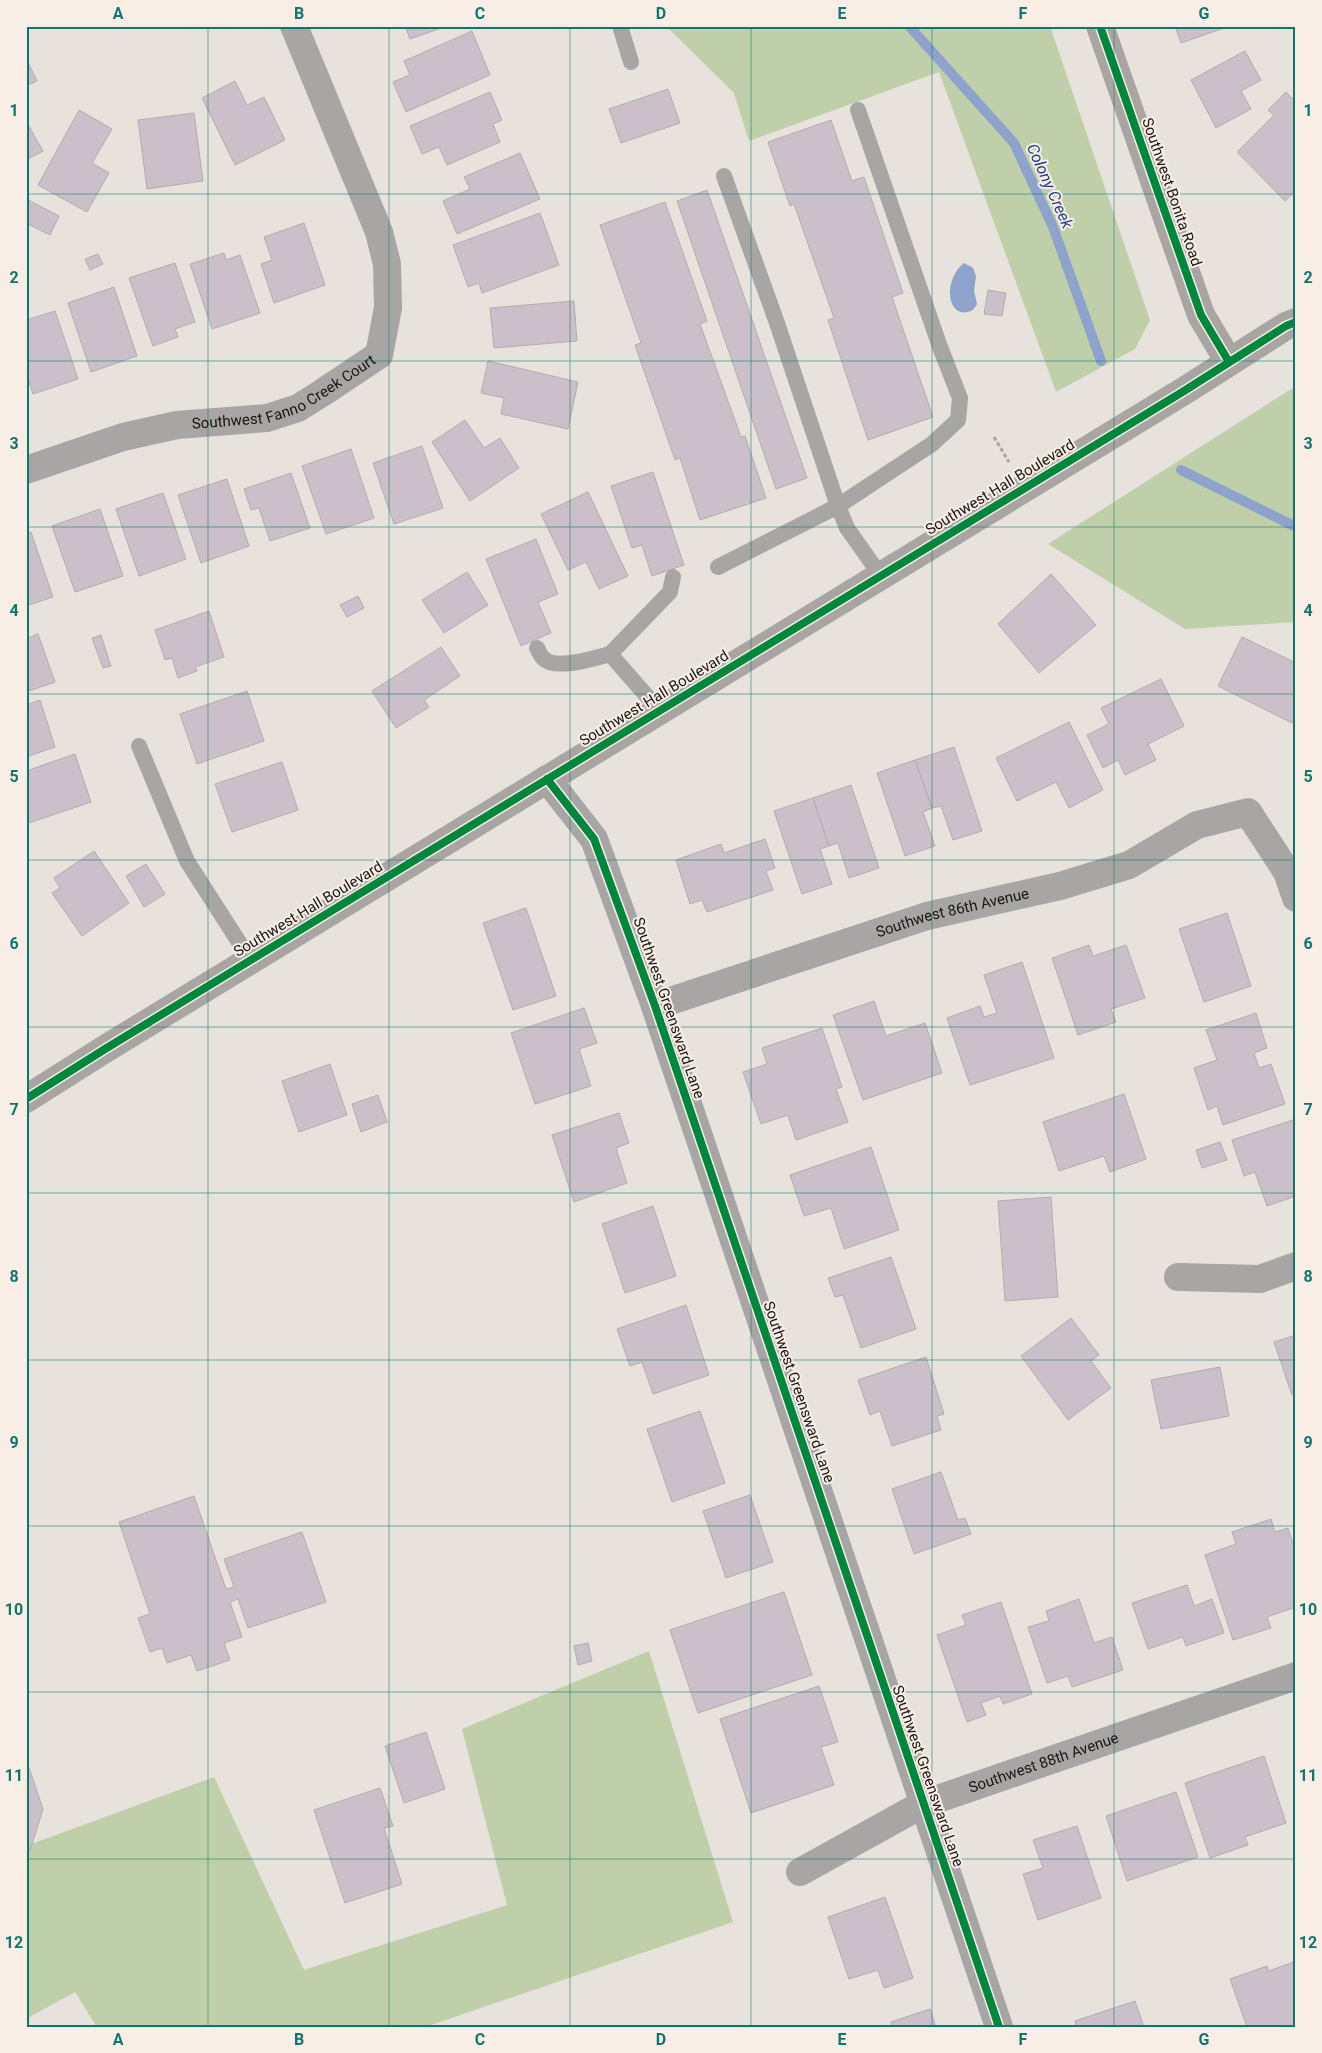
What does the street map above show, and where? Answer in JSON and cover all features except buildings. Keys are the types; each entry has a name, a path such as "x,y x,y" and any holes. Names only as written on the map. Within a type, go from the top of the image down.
{"main road":[{"name":"Southwest Bonita Road","path":"1100,26 1201,316 1229,362"},
{"name":"Southwest Hall Boulevard","path":"26,1099 1286,326 1296,322"}],"street":[{"name":"Southwest Fanno Creek Court","path":"26,470 123,438 178,425 266,418 298,408 379,355 388,308 387,264 379,232 294,26"},
{"name":"Southwest Greensward Lane","path":"547,779 594,839 654,1006 999,2027"},
{"name":"Southwest 86th Avenue","path":"654,1006 927,916 1060,886 1129,865 1197,825 1248,812 1287,872 1296,898"},
{"path":"1178,1277 1260,1279 1296,1266"},
{"name":"Southwest 88th Avenue","path":"800,1872 923,1804 1296,1676"}],"lane":[{"path":"620,26 631,62"},
{"path":"718,567 838,506 932,444 958,420 960,398 940,347 858,110"},
{"path":"724,176 777,323 838,506 847,528 881,576"},
{"path":"537,648 542,658 549,662 561,664 574,663 610,654 670,592 673,577"},
{"path":"610,654 660,710"},
{"path":"138,746 187,861 251,961"}],"green space":[{"path":"666,26 1050,26 1150,320 1135,349 1056,392 939,72 749,141 734,93"},
{"path":"1296,386 1296,622 1185,629 1048,544"},
{"path":"649,1651 733,1922 425,2027 97,2027 75,1992 26,2019 26,1846 214,1777 304,1970 507,1905 462,1729"}],"water":[{"path":"964,263 973,268 976,276 974,291 977,304 973,310 964,312 958,311 953,306 950,298 950,289 952,280"}],"waterway":[{"name":"Colony Creek","path":"909,26 1014,143 1053,227 1101,361"},
{"name":"Colony Creek","path":"1181,470 1296,527"}],"cycle path":[{"path":"1100,26 1201,315 1229,362"},
{"path":"26,1099 1184,391 1286,326 1296,322"},
{"path":"547,779 594,839 655,1006 999,2027"}]}
